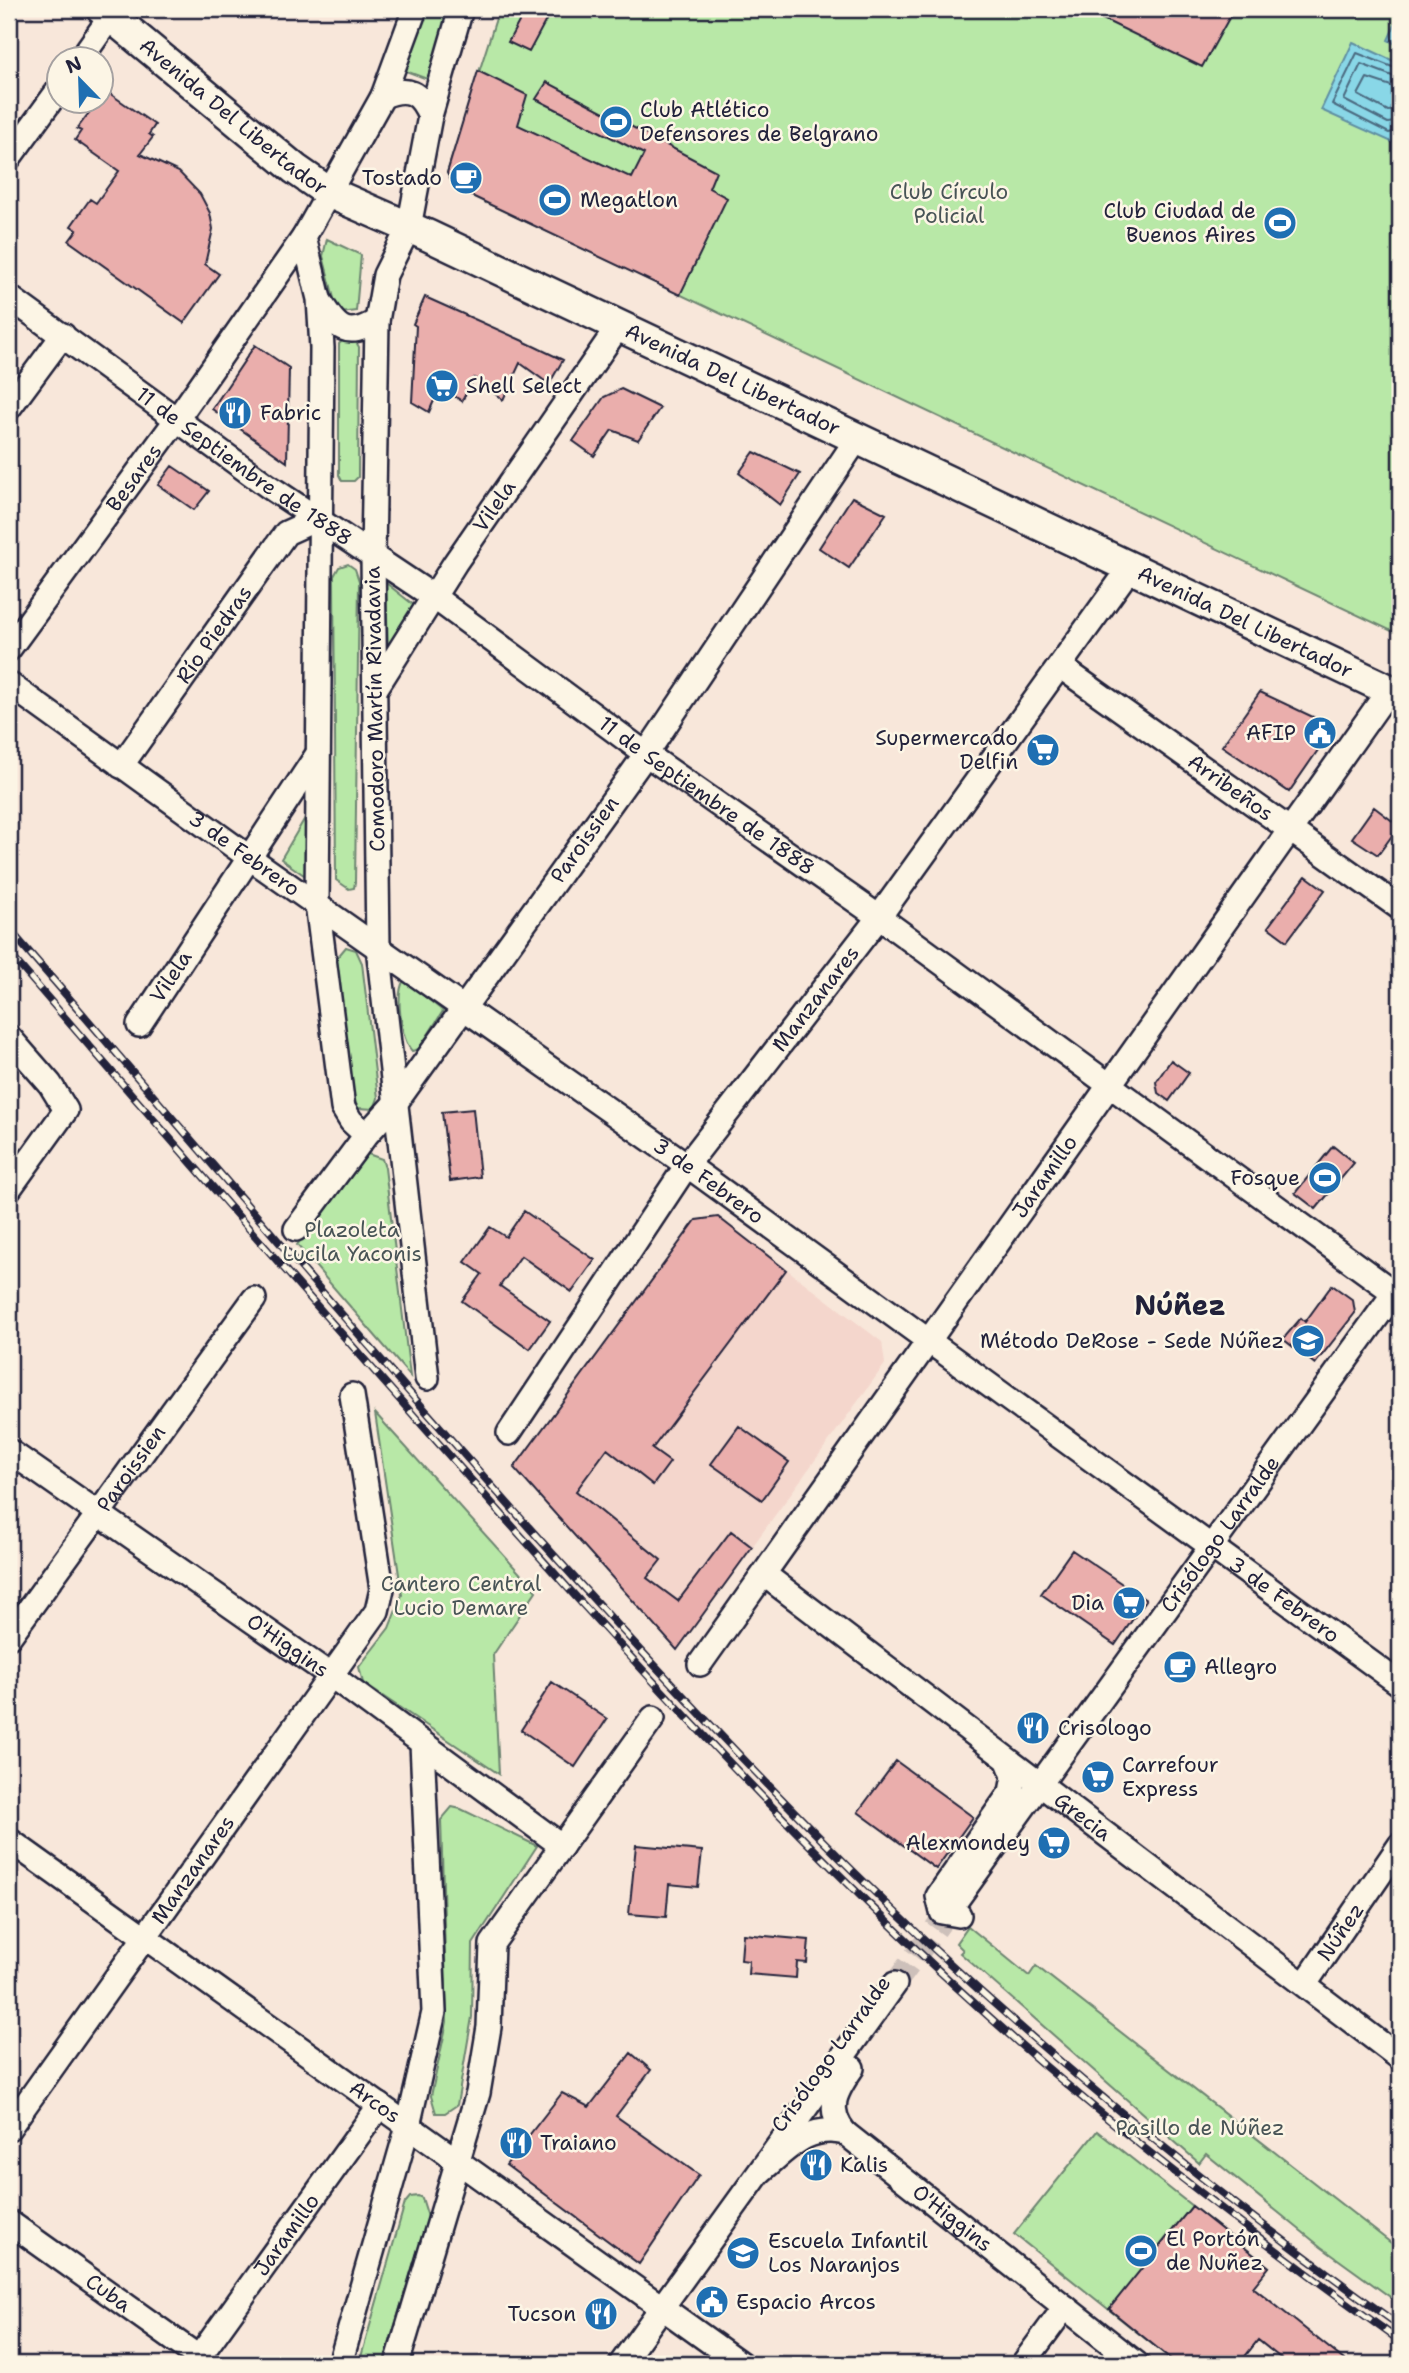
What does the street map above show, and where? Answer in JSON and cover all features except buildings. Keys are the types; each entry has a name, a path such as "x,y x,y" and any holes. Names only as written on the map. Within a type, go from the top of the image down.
{"main road":[{"name":"Avenida Del Libertador","path":"106,13 295,169 328,192 409,227 1394,692"}],"street":[{"path":"366,1135 351,1121 343,1108 317,903 319,518 323,348 319,299 304,237 383,96 415,9"},
{"name":"Comodoro Martín Rivadavia","path":"427,1378 378,947 373,556 377,321 385,275 409,227 430,116 461,9"},
{"path":"88,46 106,13"},
{"path":"383,96 398,89 414,92 424,100 430,116"},
{"path":"9,158 46,107"},
{"name":"Besares","path":"9,649 177,419 304,237"},
{"name":"11 de Septiembre de 1888","path":"9,297 268,486 434,597 646,754 879,917 1110,1087 1398,1292"},
{"path":"319,299 332,320 343,330 360,331 377,321"},
{"name":"Vilela","path":"376,688 434,597 618,327"},
{"path":"9,408 63,335"},
{"name":"Paroissien","path":"296,1229 366,1135 397,1101 646,754 857,439"},
{"name":"Río Piedras","path":"121,766 286,533 319,518"},
{"name":"Manzanares","path":"509,1433 688,1165 879,917 1130,568"},
{"name":"Arribeños","path":"1060,667 1400,908"},
{"name":"3 de Febrero","path":"9,684 250,858 688,1165 928,1343 1400,1685"},
{"name":"Jaramillo","path":"700,1664 1291,830 1394,692"},
{"name":"Vilela","path":"139,1025 317,755"},
{"path":"9,1037 50,1084 66,1110 9,1189"},
{"name":"Crisólogo Larralde","path":"950,1909 1398,1292"},
{"name":"Paroissien","path":"9,1637 254,1299"},
{"name":"Manzanares","path":"9,2128 333,1677 377,1611 382,1589 352,1395"},
{"name":"O'Higgins","path":"9,1451 333,1677 562,1846"},
{"name":"Grecia","path":"765,1575 1400,2058"},
{"path":"397,2364 459,2164 478,2092 489,2027 492,1944 653,1718"},
{"path":"340,2364 408,2126 433,2012 422,1743"},
{"name":"Crisólogo Larralde","path":"1007,1761 1014,1776 1013,1788 940,1891 938,1905 944,1913 958,1916 967,1909 1025,1829 1040,1784"},
{"name":"Arcos","path":"9,1839 741,2364"},
{"name":"Núñez","path":"1305,1984 1400,1844"},
{"name":"Crisólogo Larralde","path":"761,2171 777,2122 884,1974 893,1970 901,1972 908,1979 909,1991 835,2098 833,2114 845,2133"},
{"name":"Crisólogo Larralde","path":"621,2364 895,1984"},
{"name":"Jaramillo","path":"201,2362 380,2105"},
{"path":"761,2171 812,2132 826,2130 845,2133"},
{"name":"O'Higgins","path":"845,2133 1138,2364"},
{"name":"Cuba","path":"9,2222 201,2362"},
{"path":"1023,2364 1065,2306"}],"shaded area":[{"path":"718,1217 882,1342 885,1364 677,1650 514,1468"}],"green space":[{"path":"426,9 453,9 427,79 403,70"},
{"name":"Club Círculo Policial","path":"499,9 1400,9 1400,635 455,188 447,173"},
{"path":"327,239 361,255 356,311 341,313 337,310 323,256"},
{"path":"343,340 356,342 359,347 358,477 354,481 342,481 339,475 339,344"},
{"path":"348,564 355,569 359,581 355,882 354,888 349,889 336,880 334,576 339,567"},
{"path":"386,583 415,606 388,649"},
{"path":"308,813 311,880 281,859"},
{"path":"346,947 356,950 362,963 378,1098 374,1109 358,1108 354,1100 335,960"},
{"path":"404,980 443,1011 419,1049 412,1051 400,1016 400,995"},
{"name":"Plazoleta Lucila Yaconis","path":"368,1154 382,1159 385,1168 410,1376 297,1245"},
{"name":"Cantero Central Lucio Demare","path":"375,1413 536,1591 493,1655 499,1774 363,1683 359,1667 389,1628 402,1595"},
{"path":"452,1807 537,1846 473,1944 472,2017 457,2105 445,2113 436,2113 431,2096 447,2022 441,1820"},
{"name":"Pasillo de Núñez","path":"968,1926 1029,1976 1036,1966 1400,2250 1400,2304 1321,2247 1206,2154 1199,2163 960,1953 963,1950 956,1943"},
{"name":"El Portón de Nuñez","path":"1097,2131 1269,2267 1190,2364 1177,2364 1014,2234"},
{"path":"410,2197 422,2198 428,2217 383,2364 359,2364 405,2203"}],"water":[{"path":"1400,14 1400,46 1388,40"},
{"path":"1353,42 1400,64 1400,130 1394,143 1321,110"}],"tunnel":[{"path":"895,1984 950,1909"}],"railway":[{"path":"9,929 526,1525 741,1756 851,1869 981,1991 1116,2108 1256,2220 1400,2326"},
{"path":"9,953 550,1568 694,1725 843,1878 997,2024 1078,2094 1237,2221 1400,2341"}],"place":[{"name":"Club Atlético Defensores de Belgrano","path":"616,122"},
{"name":"Tostado","path":"466,178"},
{"name":"Megatlon","path":"555,200"},
{"name":"Club Ciudad de Buenos Aires","path":"1280,223"},
{"name":"Shell Select","path":"442,386"},
{"name":"Fabric","path":"235,413"},
{"name":"AFIP","path":"1320,733"},
{"name":"Supermercado Delfin","path":"1043,750"},
{"name":"Fosque","path":"1325,1178"},
{"name":"Método DeRose - Sede Núñez","path":"1308,1341"},
{"name":"Dia","path":"1129,1603"},
{"name":"Allegro","path":"1180,1667"},
{"name":"Crisologo","path":"1033,1728"},
{"name":"Carrefour Express","path":"1098,1777"},
{"name":"Alexmondey","path":"1054,1843"},
{"name":"Traiano","path":"516,2143"},
{"name":"Kalis","path":"816,2165"},
{"name":"El Portón de Nuñez","path":"1141,2251"},
{"name":"Escuela Infantil Los Naranjos","path":"743,2253"},
{"name":"Espacio Arcos","path":"712,2302"},
{"name":"Tucson","path":"601,2314"}],"district":[{"name":"Núñez","path":"1180,1305"}]}
